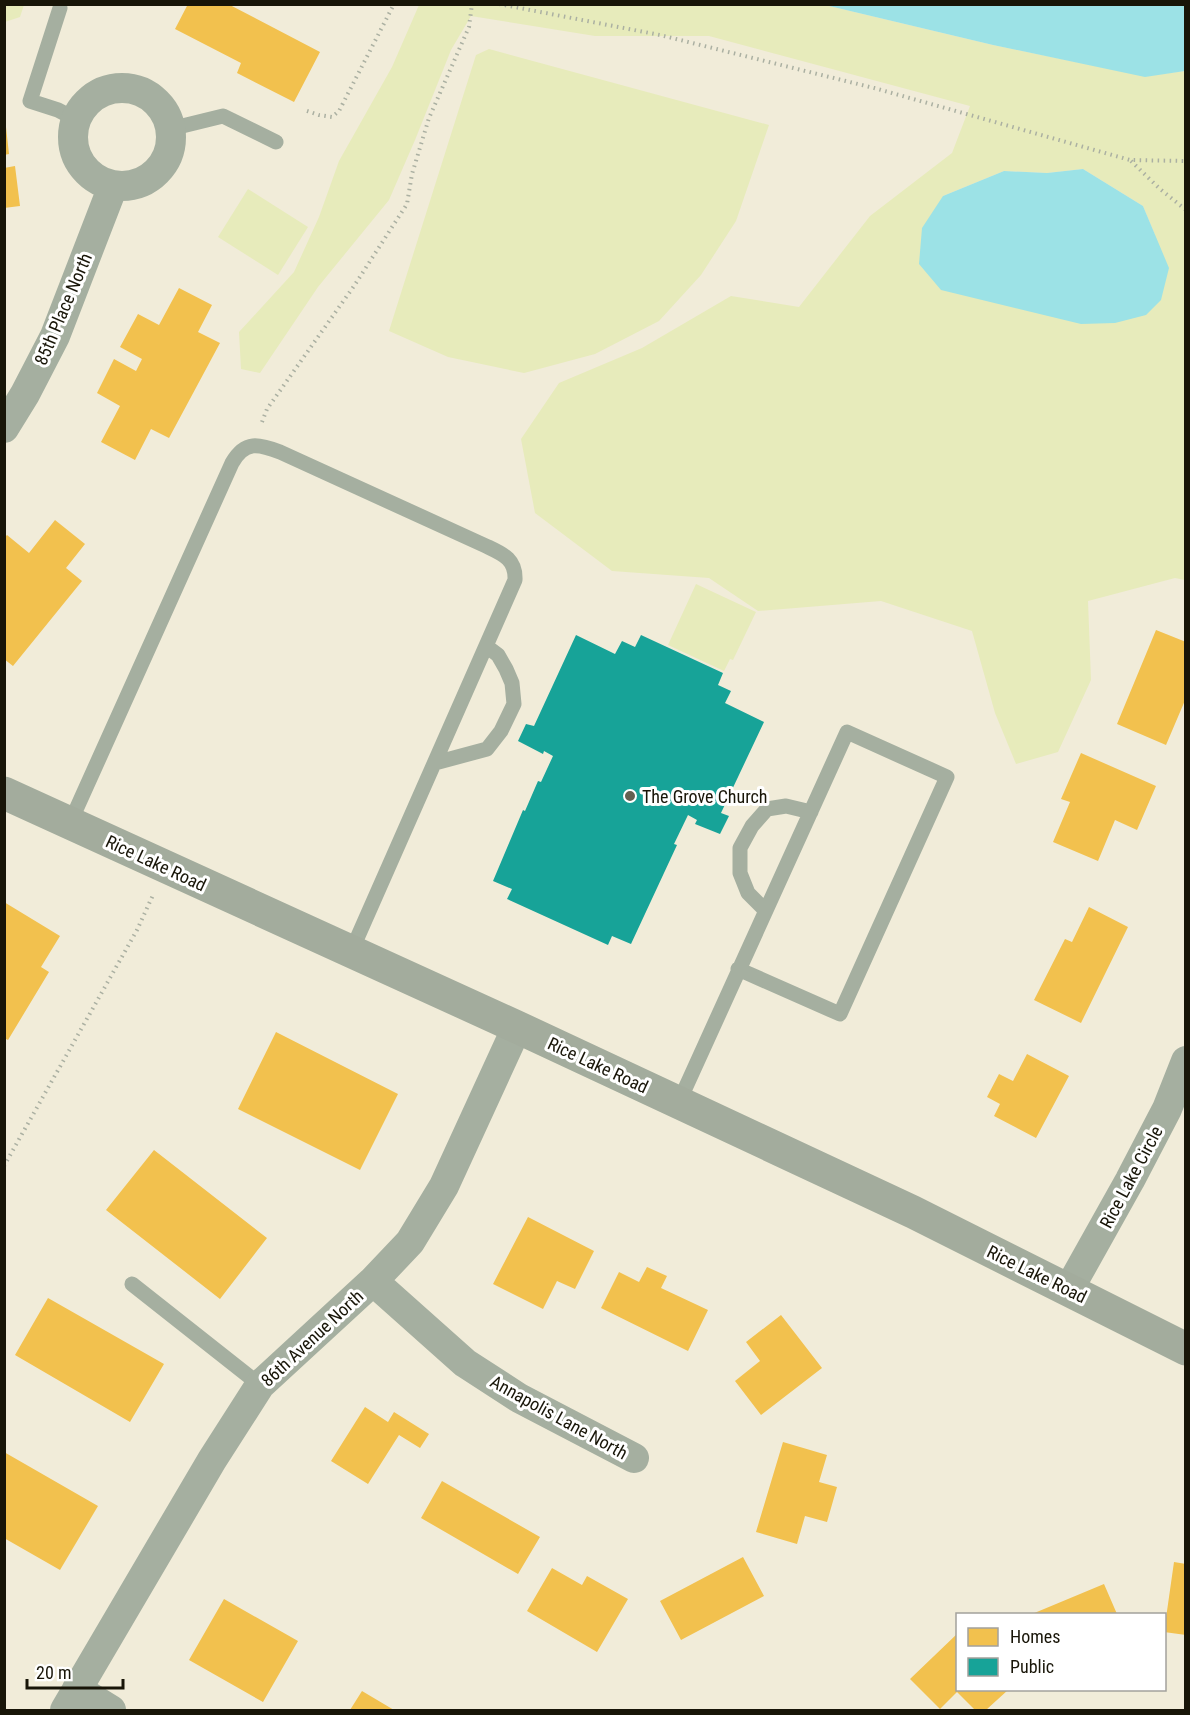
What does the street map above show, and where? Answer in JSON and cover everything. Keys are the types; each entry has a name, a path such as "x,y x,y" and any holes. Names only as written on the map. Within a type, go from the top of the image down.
{"street":[{"path":"117,89 133,89 148,96 161,107 170,129 168,156 159,170 146,180 130,186 113,186 98,180 86,171 78,158 74,143 77,120 89,101 102,93 117,89"},
{"name":"85th Place North","path":"4,428 25,394 55,336 113,186"},
{"name":"Rice Lake Road","path":"4,793 517,1027 913,1212 1185,1349"},
{"name":"86th Avenue North","path":"71,1700 212,1460 260,1385 374,1281 410,1242 444,1186 517,1027"},
{"name":"Rice Lake Circle","path":"1068,1289 1167,1109 1185,1060"},
{"name":"Annapolis Lane North","path":"374,1281 465,1363 519,1398 634,1458"},
{"path":"71,1700 111,1710"}],"lane":[{"path":"60,8 30,101 58,110 77,120"},
{"path":"170,129 223,116 276,141"},
{"path":"70,823 236,454 242,450 252,445 280,452 507,556 515,568 515,580 351,952"},
{"path":"435,763 487,749 501,731 514,704 512,683 506,669 498,656 486,646"},
{"path":"679,1102 738,969 847,732 947,777 840,1014 738,969"},
{"path":"765,910 748,893 740,873 740,848 752,826 767,809 786,806 811,812"},
{"path":"132,1284 260,1385"}],"path":[{"path":"307,111 332,117 339,111 394,4"},
{"path":"252,445 267,410 354,286 407,204 412,174 429,118 469,27 472,4"},
{"path":"499,4 660,34 874,88 1130,160 1185,161"},
{"path":"1130,160 1185,210"},
{"path":"4,1166 136,930 155,890"}],"green space":[{"path":"4,5 24,5 20,17 5,22"},
{"path":"419,5 825,5 993,45 1145,76 1185,71 1185,580 1175,578 1088,601 1091,680 1058,752 1016,764 995,713 972,631 881,601 758,611 709,578 612,571 535,513 521,439 559,383 642,348 731,296 799,307 870,216 952,153 970,106 709,36 595,36 471,16 451,50 389,200 318,287 260,373 241,369 239,332 294,272 319,217 339,161 392,67","holes":["1083,169 1143,206 1155,235 943,196 1004,171 1047,173"]},
{"path":"489,49 769,125 736,221 701,275 659,321 595,354 524,373 448,357 389,331 476,55"},
{"path":"248,189 308,227 278,275 218,237"},
{"path":"696,584 756,612 733,660 730,659 724,671 668,645"}],"water":[{"path":"825,5 1185,5 1185,71 1145,77 993,45"},
{"path":"1083,169 1143,206 1169,268 1161,300 1146,315 1115,323 1081,324 941,290 919,264 922,228 943,196 1004,171 1047,173"}],"building: Homes":[{"path":"188,4 228,4 320,52 294,102 237,73 241,63 175,29"},
{"path":"6,127 9,154 4,155 4,128"},
{"path":"15,166 20,206 4,208 4,168"},
{"path":"179,288 212,305 198,332 220,343 169,438 151,429 135,460 101,442 120,406 97,393 114,359 136,371 142,359 120,347 138,314 159,325"},
{"path":"55,520 85,544 66,568 82,581 13,666 4,659 4,538 7,535 29,553"},
{"path":"1156,630 1186,642 1186,698 1166,745 1117,724"},
{"path":"1081,753 1156,786 1137,830 1115,820 1098,861 1053,842 1070,802 1061,799"},
{"path":"4,902 60,936 41,967 49,972 8,1040 4,1038"},
{"path":"1089,907 1128,927 1081,1023 1034,1000 1065,939 1072,942"},
{"path":"276,1032 398,1094 360,1170 238,1109"},
{"path":"1027,1054 1069,1076 1036,1138 994,1116 1000,1104 987,1097 999,1074 1013,1081"},
{"path":"154,1150 267,1238 220,1299 106,1210"},
{"path":"528,1217 594,1251 575,1289 557,1281 543,1309 493,1284"},
{"path":"647,1267 667,1276 661,1288 708,1310 688,1351 601,1308 619,1272 639,1282"},
{"path":"48,1298 164,1364 130,1422 15,1355"},
{"path":"781,1315 822,1368 761,1415 735,1381 760,1361 746,1342"},
{"path":"365,1407 388,1422 394,1412 429,1434 420,1448 399,1435 368,1484 331,1461"},
{"path":"783,1442 827,1455 819,1482 837,1487 827,1522 805,1516 797,1544 756,1532"},
{"path":"4,1452 98,1506 60,1570 4,1538"},
{"path":"442,1481 540,1537 518,1574 421,1518"},
{"path":"743,1557 764,1596 681,1640 660,1601"},
{"path":"1174,1562 1186,1564 1186,1635 1166,1632"},
{"path":"552,1568 582,1585 587,1576 628,1599 597,1652 527,1611"},
{"path":"1104,1584 1117,1613 1034,1613"},
{"path":"224,1599 298,1641 263,1702 189,1660"},
{"path":"956,1635 956,1691 1007,1691 986,1710 975,1710 957,1692 940,1709 910,1679"},
{"path":"362,1691 394,1710 350,1710"}],"building: Public":[{"name":"The Grove Church","path":"576,635 615,654 622,641 635,647 641,635 723,673 718,685 731,691 725,703 764,722 721,813 729,816 720,834 695,824 697,820 688,815 674,844 677,845 631,944 612,936 608,945 507,899 512,889 493,881 523,810 525,811 538,781 541,782 553,756 544,751 543,754 518,741 526,724 534,726"}],"place":[{"name":"The Grove Church","path":"630,796"}]}
